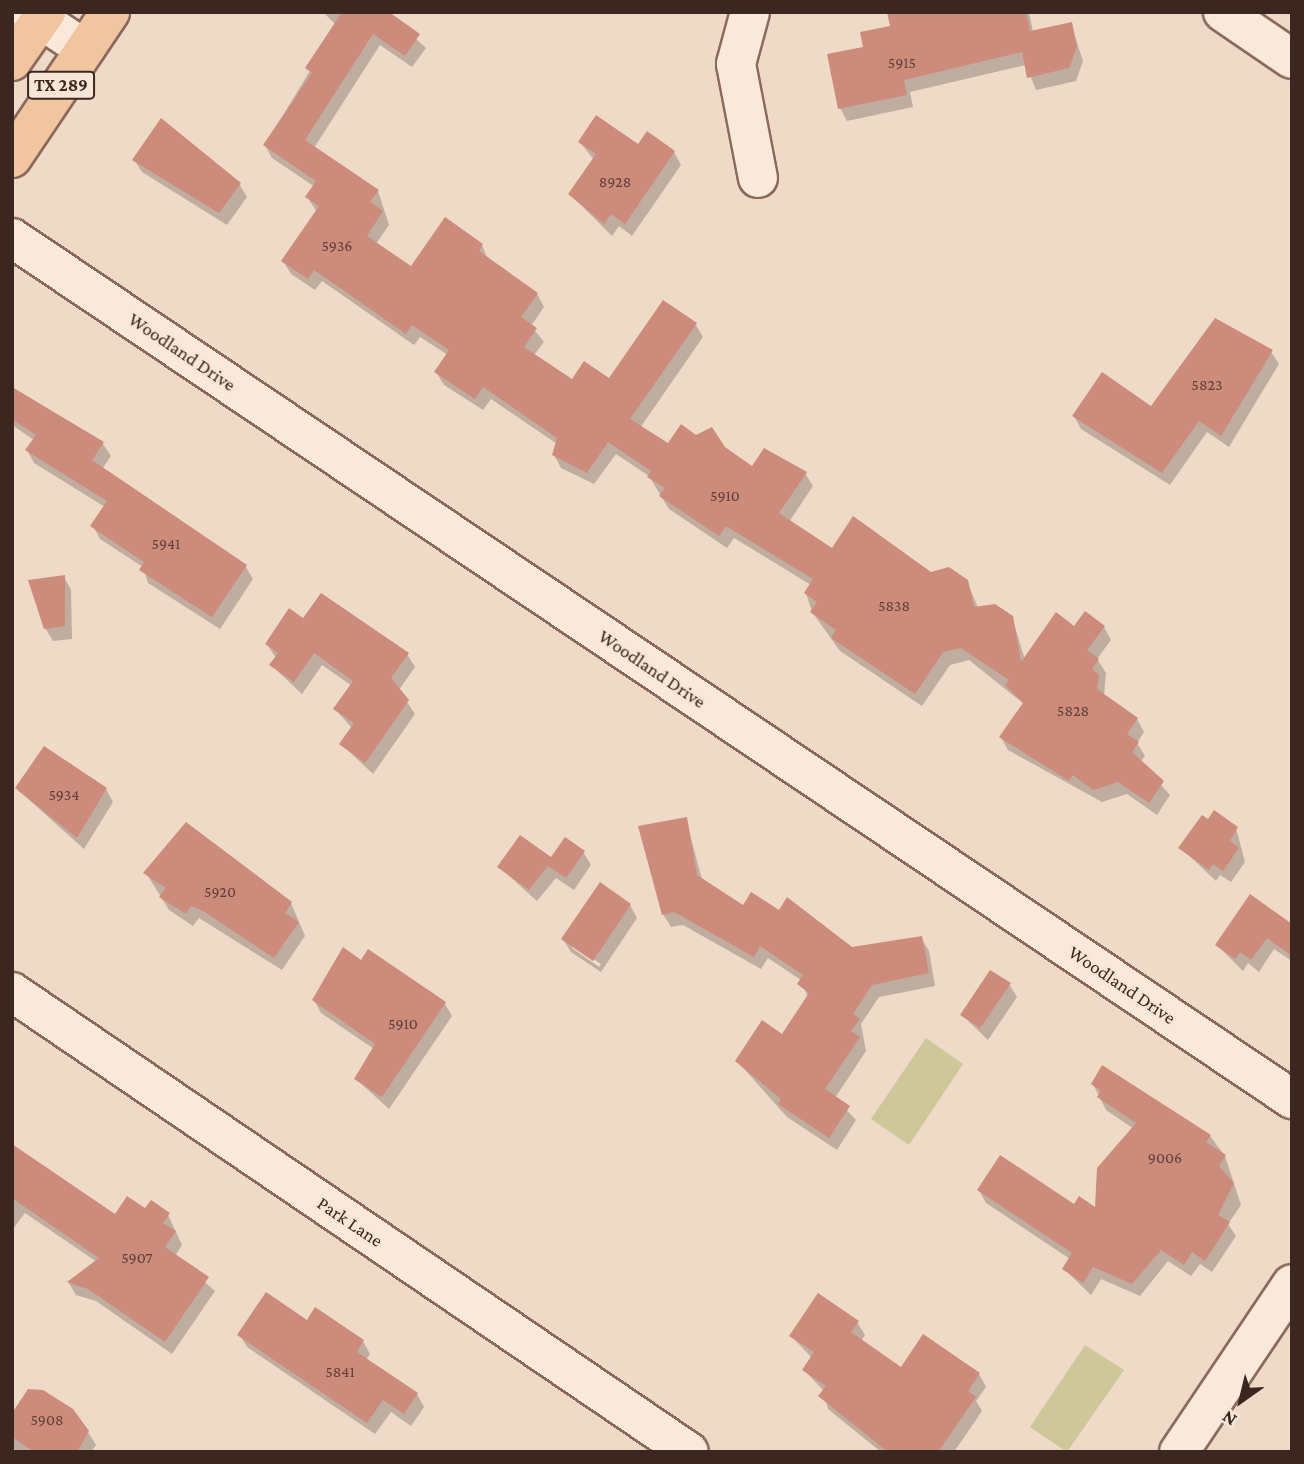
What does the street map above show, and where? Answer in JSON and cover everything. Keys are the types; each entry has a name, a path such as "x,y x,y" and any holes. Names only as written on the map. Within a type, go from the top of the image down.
{"main road":[{"name":"TX 289","path":"12,158 110,12"},
{"name":"TX 289","path":"12,61 38,15"}],"street":[{"path":"750,12 736,64 758,178"},
{"path":"1223,12 1292,59"},
{"path":"38,15 85,49"},
{"name":"Woodland Drive","path":"12,237 1292,1099"},
{"name":"Park Lane","path":"12,992 689,1452"},
{"path":"1179,1452 1292,1284"}],"shaded area":[{"path":"926,1038 963,1064 909,1145 871,1119"},
{"path":"1085,1345 1124,1370 1067,1452 1030,1427"}],"building":[{"path":"342,12 389,12 420,34 405,56 373,34 305,140 379,190 370,202 383,211 367,236 411,266 445,217 483,244 479,251 538,293 521,317 537,328 524,347 572,379 584,361 609,378 663,300 697,323 630,419 668,443 681,424 696,435 712,427 725,447 752,466 764,448 807,472 779,513 832,548 853,516 931,572 949,567 968,580 974,607 995,604 1013,616 1021,662 1056,612 1074,626 1085,611 1105,626 1087,650 1099,659 1092,669 1099,675 1097,689 1138,718 1127,734 1139,742 1132,752 1164,781 1149,803 1118,782 1093,790 1073,775 1069,781 999,737 1023,703 1005,685 1009,680 961,648 943,652 915,694 831,638 836,630 810,612 817,602 804,593 813,579 726,526 719,536 659,496 665,488 647,477 651,471 608,442 587,473 552,455 557,438 483,387 475,399 434,372 449,350 412,325 406,334 314,270 308,279 281,261 319,206 305,197 316,181 263,145 312,73 305,68"},
{"path":"887,12 1026,12 1030,31 1072,22 1077,47 1069,68 1027,78 1022,52 904,80 907,95 838,109 827,54 863,47 860,32 890,26"},
{"path":"596,115 638,144 647,131 675,151 625,224 611,214 604,224 568,194 596,154 578,142"},
{"path":"161,118 241,183 219,213 132,160"},
{"path":"1215,318 1273,350 1221,436 1199,421 1162,473 1072,416 1102,372 1151,406"},
{"path":"12,387 104,442 92,460 247,565 212,617 139,570 144,562 90,526 107,501 25,450 36,435 12,419"},
{"path":"65,575 65,626 44,629 28,580"},
{"path":"321,593 409,653 391,678 409,700 365,763 339,744 354,723 333,709 353,681 314,653 294,682 269,665 278,653 265,644 289,608 303,618"},
{"path":"44,746 107,788 77,838 15,788"},
{"path":"1214,810 1238,827 1230,841 1239,848 1223,871 1213,864 1209,870 1178,848 1202,815 1208,819"},
{"path":"687,817 697,875 743,905 751,892 779,910 787,897 852,947 922,936 929,973 872,985 853,1014 860,1019 851,1031 860,1037 825,1089 850,1106 829,1138 778,1104 781,1099 735,1061 762,1020 782,1034 809,993 797,984 803,975 760,946 754,957 674,912 662,915 638,826"},
{"path":"186,822 292,902 285,913 299,922 274,958 203,911 191,906 186,914 159,897 166,888 143,873"},
{"path":"520,835 551,857 565,837 585,851 566,878 548,866 529,890 497,867"},
{"path":"600,882 631,904 593,961 561,939"},
{"path":"1250,894 1292,924 1292,956 1267,938 1251,960 1240,952 1235,959 1215,945"},
{"path":"343,947 361,960 368,949 446,1002 382,1097 354,1079 375,1044 312,1000"},
{"path":"990,970 1011,983 980,1028 960,1015"},
{"path":"1102,1065 1211,1135 1206,1142 1226,1155 1219,1166 1234,1183 1218,1215 1230,1222 1205,1261 1192,1252 1184,1265 1161,1250 1132,1284 1093,1267 1083,1283 1062,1269 1072,1253 977,1190 1000,1155 1074,1204 1079,1196 1095,1207 1097,1168 1136,1123 1097,1097 1101,1091 1091,1084"},
{"path":"12,1144 115,1214 127,1196 145,1208 151,1200 170,1213 163,1223 176,1231 165,1247 209,1277 165,1342 88,1289 67,1282 99,1258 12,1198"},
{"path":"266,1292 307,1320 315,1307 364,1340 357,1352 418,1393 404,1414 383,1400 367,1423 237,1335"},
{"path":"818,1293 859,1321 851,1332 901,1367 923,1334 980,1373 968,1391 976,1397 938,1452 888,1452 818,1396 826,1386 802,1370 814,1352 789,1336"},
{"path":"28,1389 43,1390 73,1409 89,1431 77,1452 34,1452 12,1437 12,1413"}]}
